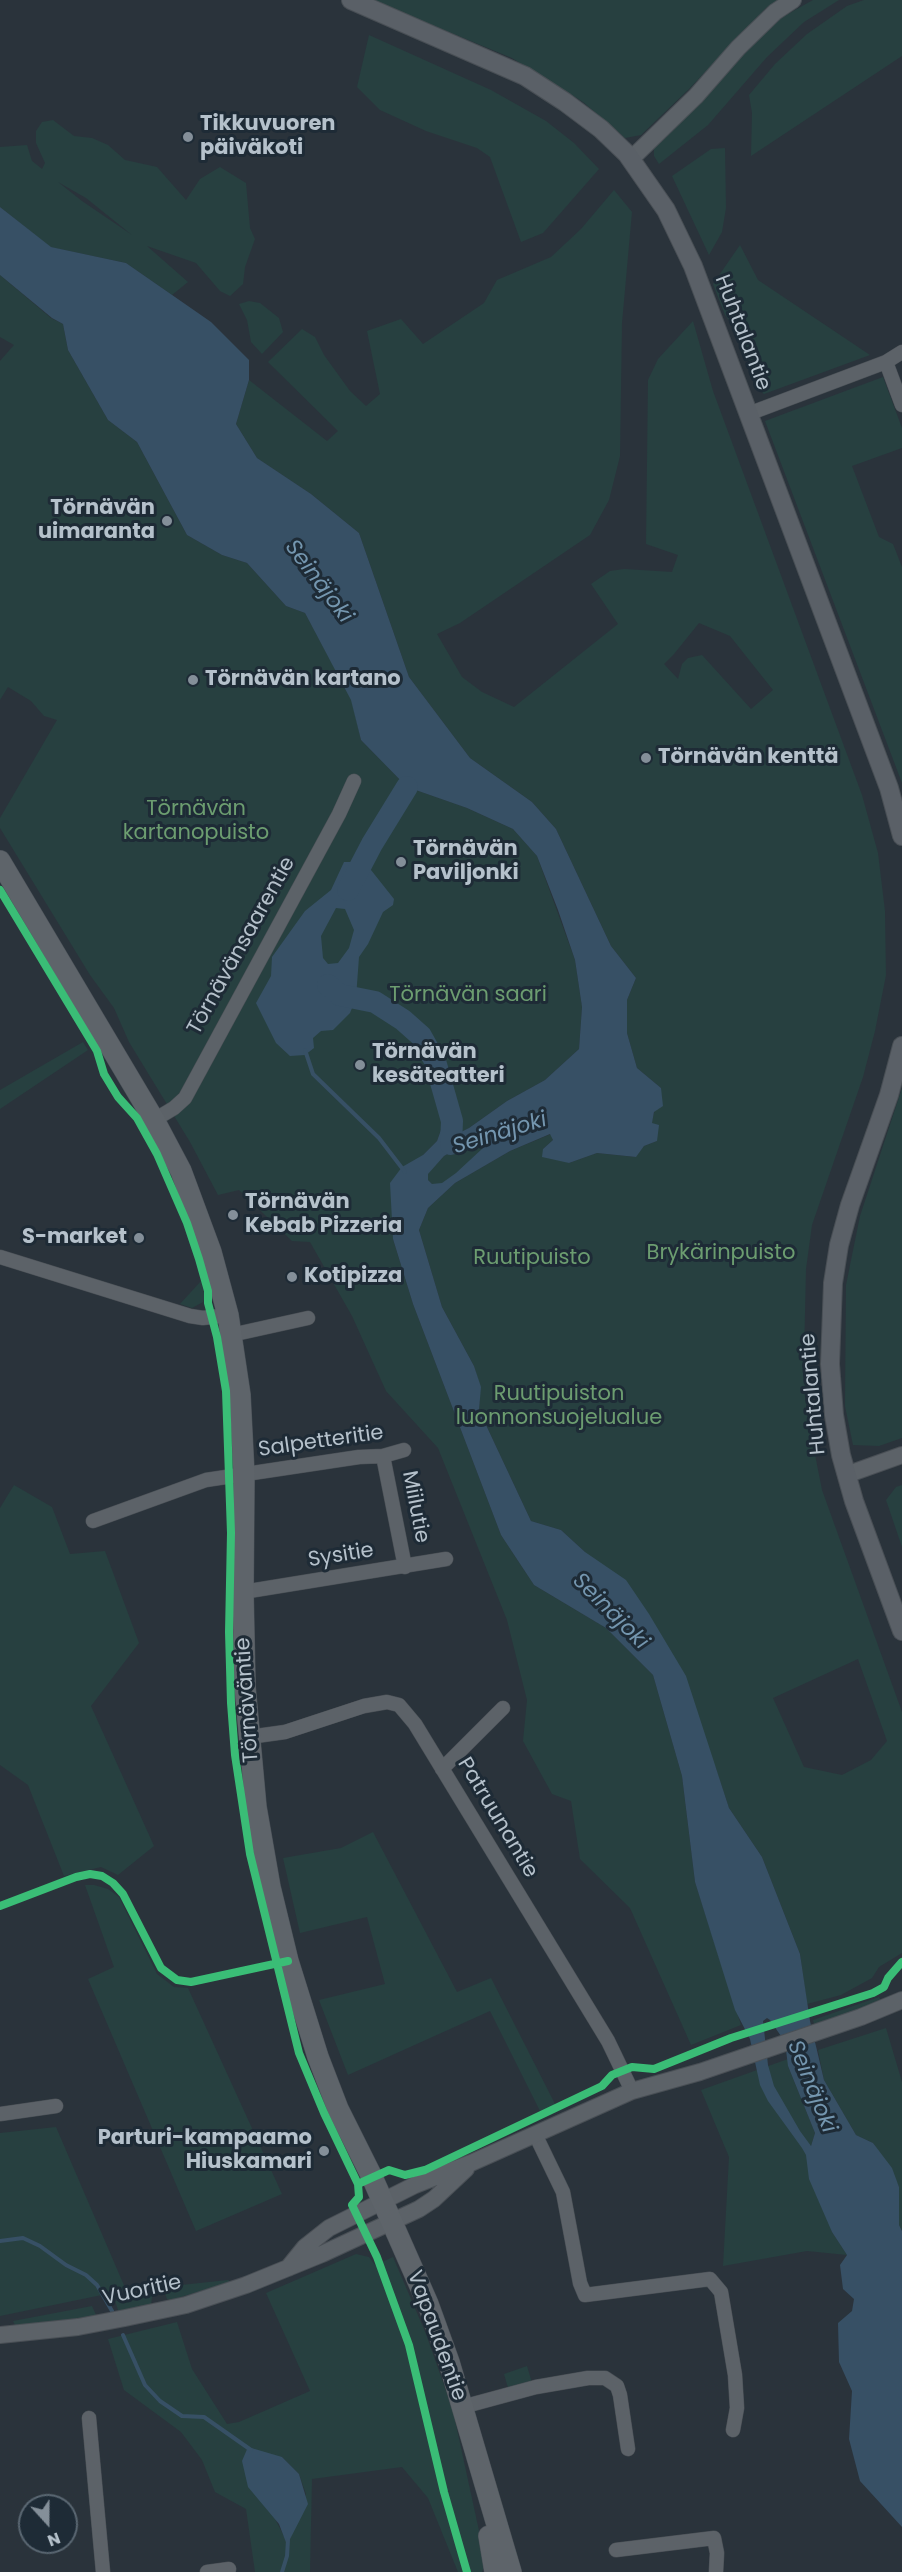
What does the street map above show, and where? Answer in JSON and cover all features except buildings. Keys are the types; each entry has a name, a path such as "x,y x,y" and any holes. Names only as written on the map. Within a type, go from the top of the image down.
{"main road":[{"name":"Huhtalantie","path":"351,0 525,76 601,129 631,159 666,210 693,266 890,788 902,836"},
{"name":"Törnäväntie","path":"0,861 154,1120 181,1171 211,1252 230,1325 240,1395 244,1474 245,1687 256,1807 270,1887 301,2006 338,2109 387,2212"},
{"name":"Huhtalantie","path":"902,1046 889,1095 850,1205 833,1283 830,1364 834,1414 846,1475 902,1631"},
{"name":"Vapaudentie","path":"387,2212 428,2304 512,2572"},
{"name":"Vapaudentie","path":"477,2462 495,2572"}],"street":[{"path":"631,159 696,96 767,19 793,0"},
{"path":"748,414 886,362 902,352"},
{"path":"886,362 902,405"},
{"name":"Törnävänsaarentie","path":"154,1120 174,1108 184,1098 339,814 354,781"},
{"path":"0,1257 190,1316 230,1325 308,1318"},
{"name":"Salpetteritie","path":"93,1521 206,1480 359,1457 383,1456 404,1450"},
{"path":"846,1475 902,1455"},
{"name":"Miilutie","path":"383,1456 405,1567"},
{"name":"Sysitie","path":"243,1592 446,1559"},
{"name":"Patruunantie","path":"249,1737 285,1731 364,1706 387,1702 399,1705 410,1715 608,2041 632,2091"},
{"path":"442,1769 503,1708"},
{"path":"387,2212 415,2185 471,2163 632,2091 731,2061 861,2017 902,2000"},
{"path":"0,2114 56,2106"},
{"path":"535,2134 563,2192 580,2283 585,2295 710,2279 721,2292 735,2375 737,2408 733,2430"},
{"path":"387,2212 434,2199 471,2163"},
{"name":"Vuoritie","path":"0,2336 78,2327 186,2305 288,2268 305,2247 329,2228 387,2212"},
{"path":"462,2407 536,2387 588,2378 605,2378 617,2386 620,2395 628,2449"},
{"path":"89,2418 103,2572"},
{"path":"616,2550 714,2538 717,2553 716,2572"},
{"path":"207,2572 229,2569"}],"green space":[{"path":"371,0 779,0 766,8 689,89 641,135 625,138 583,102 512,58"},
{"path":"813,0 839,0 804,22 767,57 708,125 659,164 654,156 654,146 699,102 758,38 779,19"},
{"path":"864,0 902,0 902,56 751,156 752,113 749,95 775,64 807,34 847,6"},
{"path":"369,35 491,90 546,121 574,143 599,169 543,233 521,242 490,157 477,148 426,131 380,110 357,87"},
{"path":"53,120 74,136 92,138 108,145 125,160 157,167 186,200 200,179 220,167 246,183 250,228 255,239 245,267 243,284 230,296 220,291 196,263 147,246 188,282 172,295 126,263 50,247 0,207 0,147 27,145 32,161 42,169 45,163 36,143 36,131 42,122","holes":["58,182 86,198 132,235"]},
{"path":"725,148 726,208 722,232 709,255 672,176 711,149"},
{"path":"614,190 632,212 622,323 620,456 609,500 590,535 460,623 437,634 462,677 482,692 514,707 618,624 591,584 610,571 624,569 672,572 678,555 646,544 648,380 658,359 693,321 713,391 862,795 878,853 885,911 886,975 863,1077 812,1225 806,1269 804,1356 810,1429 822,1490 902,1712 902,1953 879,1967 872,1978 841,1995 807,2004 800,1954 762,1857 729,1808 716,1769 585,1552 561,1530 531,1521 479,1410 480,1387 474,1366 442,1307 419,1230 428,1208 455,1183 510,1151 551,1134 553,1140 543,1149 569,1163 597,1153 635,1157 644,1146 657,1141 651,1124 661,1088 637,1068 627,1033 627,1000 636,978 611,946 556,829 532,802 470,758 409,677 359,533 311,494 257,458 236,424 249,380 327,441 338,431 268,362 302,329 315,337 324,355 350,391 366,406 380,394 367,331 401,319 423,344 484,303 497,280 551,257 581,229","holes":["699,623 730,636 773,690 751,709 702,655 688,658 682,664 678,679 664,664","858,1659 887,1741 871,1760 842,1775 804,1767 773,1698"]},
{"path":"740,245 758,280 870,355 764,394 755,386 747,353 739,334 725,315 713,284"},
{"name":"Törnävän kartanopuisto","path":"0,275 51,318 63,324 68,350 108,420 137,442 187,535 222,555 247,563 286,606 305,613 352,700 361,740 407,787 467,808 513,829 537,856 575,960 582,1007 579,1049 545,1080 507,1101 469,1128 461,1132 442,1127 437,1141 423,1155 393,1239 413,1304 501,1535 534,1585 606,1628 653,1675 682,1776 695,1882 741,2025 691,2045 630,1908 580,1859 571,1801 552,1794 523,1741 527,1700 507,1620 438,1448 386,1391 352,1316 310,1242 292,1241 239,1190 218,1195 190,1142 129,1042 114,1008 90,975 0,828 0,818 57,720 44,716 31,701 8,687 0,700 0,361 14,345 0,337"},
{"path":"249,301 260,303 279,318 283,332 262,354 251,342 247,320 239,304"},
{"path":"883,377 902,428 902,448 852,466 879,537 893,544 902,567 902,783 765,421"},
{"path":"83,1042 88,1050 0,1109 0,1090"},
{"path":"902,1088 902,1438 879,1446 853,1445 845,1406 846,1285 860,1216"},
{"path":"483,1143 483,1148 469,1164 442,1184 432,1184 428,1180 427,1174 444,1156 460,1147"},
{"path":"201,1281 205,1297 203,1302 192,1308 180,1304"},
{"path":"14,1485 52,1507 70,1554 105,1551 139,1643 91,1706 154,1846 118,1875 101,1867 64,1876 28,1785 0,1765 0,1508"},
{"path":"902,1485 902,1547 886,1500 896,1487"},
{"path":"373,1832 457,1992 491,1978 556,2106 541,2113 490,2011 348,2075 319,2000 385,1984 367,1917 300,1933 283,1858 341,1848"},
{"path":"85,1885 108,1889 119,1897 157,1974 174,1987 188,1988 282,2194 196,2231 88,1979 114,1967"},
{"path":"879,1997 882,2002 814,2024 813,2020"},
{"path":"886,2028 902,2082 902,2231 899,2225 899,2187 873,2143 856,2135 824,2080 818,2050"},
{"path":"788,2059 788,2066 815,2133 811,2146 832,2232 847,2255 807,2251 723,2266 729,2157 701,2090"},
{"path":"56,2127 126,2290 0,2316 0,2133"},
{"path":"356,2254 369,2257 375,2265 393,2257 426,2334 453,2411 486,2563 482,2572 458,2572 428,2498 402,2467 312,2479 310,2572 255,2572 246,2509 215,2492 202,2460 181,2432 124,2390 108,2339 177,2322 192,2369 227,2424 239,2422 310,2391 266,2293","holes":["282,2457 299,2474 306,2494 288,2544 273,2515"]},
{"path":"228,2280 231,2282 171,2300 167,2299 164,2291 181,2285"},
{"path":"150,2293 152,2297 151,2305 119,2313 115,2301"},
{"path":"92,2306 97,2317 55,2323 15,2325 13,2321"},
{"path":"527,2366 532,2383 509,2391 504,2374"}],"water":[{"name":"Seinäjoki","path":"0,207 51,247 126,263 211,322 249,360 249,380 236,424 257,458 311,494 359,533 409,677 470,758 532,802 556,829 611,946 636,978 627,1000 627,1033 637,1068 661,1088 663,1106 654,1112 652,1123 659,1125 657,1141 644,1146 636,1157 597,1153 569,1163 542,1157 543,1149 553,1140 550,1134 510,1151 455,1183 428,1208 419,1230 442,1307 474,1366 481,1387 479,1410 531,1521 561,1530 585,1552 626,1580 686,1676 729,1808 762,1857 800,1954 810,2021 824,2080 856,2135 873,2143 892,2168 899,2187 899,2225 902,2231 902,2527 860,2481 849,2439 852,2391 839,2362 838,2323 852,2311 854,2299 843,2289 840,2265 847,2255 832,2232 809,2179 806,2155 768,2101 760,2085 750,2039 735,2010 695,1882 682,1776 653,1675 606,1628 534,1585 501,1535 413,1304 393,1239 390,1183 402,1167 423,1155 437,1141 442,1127 452,1125 461,1132 469,1128 507,1101 545,1080 579,1049 582,1007 575,960 537,856 513,829 467,808 407,787 361,740 351,700 305,613 286,606 247,563 222,555 187,535 137,442 108,420 68,350 63,324 52,318 0,275","holes":["478,1142 483,1143 483,1148 456,1173 442,1183 432,1184 428,1180 428,1174 444,1156 460,1147","767,2018 785,2042 788,2066 815,2133 811,2146 774,2086 768,2065 763,2021"]},
{"path":"344,862 362,862 394,899 393,905 383,912 368,944 359,957 356,998 350,1013 333,1030 321,1031 313,1038 314,1048 305,1055 290,1056 276,1043 256,1003 271,976 272,957 305,911 331,890","holes":["336,908 345,909 354,930 349,948 338,963 328,964 323,958 321,936"]},
{"path":"248,2447 282,2457 299,2474 308,2504 287,2545 279,2524 248,2487 242,2461"}],"waterway":[{"path":"348,890 372,844 407,787"},
{"name":"Seinäjoki","path":"328,985 340,995 375,1002 403,1020 421,1036 435,1061 452,1121 451,1144"},
{"path":"305,1050 313,1074 379,1138 405,1172"},
{"path":"0,2241 23,2238 40,2246 66,2265 86,2275 97,2285 112,2311"},
{"path":"123,2335 145,2385 160,2401 182,2416 204,2417 251,2450"},
{"path":"282,2572 287,2556 288,2540"}],"cycle path":[{"path":"0,890 97,1051 104,1074 118,1097 137,1118 157,1154 187,1223 208,1291 208,1303 217,1337 226,1391 231,1533 229,1632 231,1703 235,1755 250,1854 299,2053 324,2113 358,2184 359,2197 352,2205 377,2257 409,2345 444,2492 467,2572"},
{"path":"0,1906 76,1877 90,1874 102,1876 113,1883 123,1894 161,1968 177,1980 191,1982 288,1961"},
{"path":"358,2184 389,2170 405,2175 425,2170 602,2086 612,2075 632,2067 654,2069 731,2038 873,1993 884,1987 888,1978 902,1962"}],"place":[{"name":"Tikkuvuoren päiväkoti","path":"188,137"},
{"name":"Törnävän uimaranta","path":"167,521"},
{"name":"Törnävän kartano","path":"193,680"},
{"name":"Törnävän kenttä","path":"646,758"},
{"name":"Törnävän Paviljonki","path":"401,862"},
{"name":"Törnävän kesäteatteri","path":"360,1065"},
{"name":"Törnävän Kebab Pizzeria","path":"233,1215"},
{"name":"S-market","path":"139,1238"},
{"name":"Kotipizza","path":"292,1277"},
{"name":"Parturi-kampaamo Hiuskamari","path":"324,2151"}],"park label":[{"name":"Törnävän saari","path":"468,996"},
{"name":"Brykärinpuisto","path":"721,1254"},
{"name":"Ruutipuisto","path":"532,1259"},
{"name":"Ruutipuiston luonnonsuojelualue","path":"559,1407"}]}
